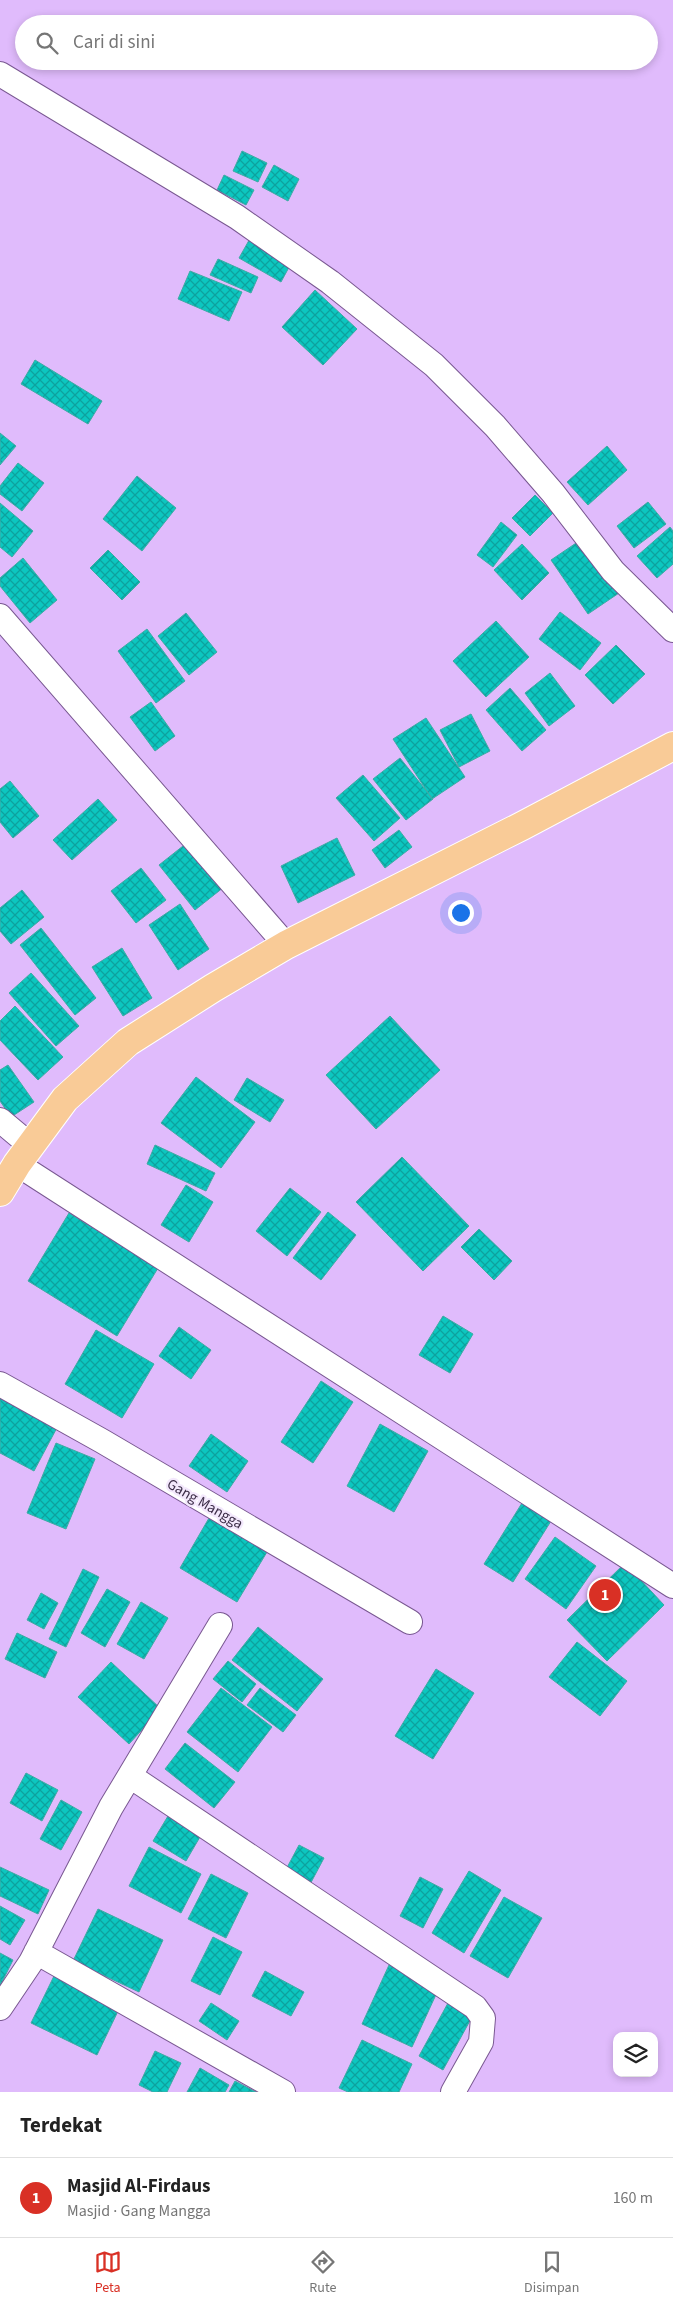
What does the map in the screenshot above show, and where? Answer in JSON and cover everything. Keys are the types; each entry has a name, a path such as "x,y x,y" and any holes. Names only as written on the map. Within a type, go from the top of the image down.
{"highway":[{"path":"0,1192 24,1155 65,1099 128,1042 213,988 286,946 522,826 673,746"}],"street":[{"path":"0,74 238,217 330,282 434,365 495,426 547,486 613,571 673,630"},
{"path":"0,616 286,946"},
{"path":"0,1120 24,1155 673,1586"},
{"path":"0,1385 102,1440 410,1622"},
{"path":"0,2008 36,1952 111,1807 220,1625"},
{"path":"130,1776 475,2007 483,2018 481,2042 453,2092"},
{"path":"36,1952 283,2092"}],"building":[{"path":"242,151 267,163 258,182 233,171"},
{"path":"274,165 299,179 288,201 262,187"},
{"path":"224,175 254,190 246,205 217,190"},
{"path":"252,235 294,258 281,282 239,258"},
{"path":"218,259 258,277 251,293 210,275"},
{"path":"190,271 242,292 229,321 178,299"},
{"path":"315,290 357,329 323,365 282,327"},
{"path":"35,360 102,401 88,424 21,384"},
{"path":"0,433 16,446 0,465"},
{"path":"607,446 627,470 588,505 567,482"},
{"path":"18,463 44,483 22,511 0,494 0,486"},
{"path":"137,476 176,508 142,551 103,519"},
{"path":"535,495 553,513 530,536 512,518"},
{"path":"648,502 666,524 634,548 617,526"},
{"path":"0,503 33,531 12,557 0,547"},
{"path":"501,522 517,535 493,567 477,555"},
{"path":"670,527 673,531 673,564 657,578 637,556"},
{"path":"585,537 622,591 588,614 551,560"},
{"path":"522,544 549,573 522,600 494,570"},
{"path":"108,550 140,582 122,600 90,568"},
{"path":"23,558 57,600 30,623 0,586 0,578"},
{"path":"560,612 601,643 580,670 539,639"},
{"path":"186,613 217,652 189,675 158,636"},
{"path":"496,621 529,657 486,697 453,661"},
{"path":"147,629 185,681 156,703 118,651"},
{"path":"616,645 645,674 613,704 585,675"},
{"path":"550,673 575,706 549,726 525,693"},
{"path":"510,688 546,730 522,751 486,710"},
{"path":"151,702 175,736 155,751 130,717"},
{"path":"471,714 490,751 459,767 440,730"},
{"path":"426,718 465,777 432,799 393,739"},
{"path":"400,758 433,799 406,820 373,779"},
{"path":"363,775 400,818 374,841 336,798"},
{"path":"10,781 39,816 13,838 0,822 0,789"},
{"path":"98,799 117,820 72,860 53,840"},
{"path":"399,830 412,847 385,868 372,850"},
{"path":"337,838 355,875 298,903 281,866"},
{"path":"188,842 224,887 195,910 159,865"},
{"path":"141,868 166,900 136,923 111,891"},
{"path":"22,890 44,917 11,944 0,931 0,908"},
{"path":"180,904 209,949 178,970 149,925"},
{"path":"41,928 96,998 75,1015 20,945"},
{"path":"122,948 152,998 123,1016 92,967"},
{"path":"31,973 79,1026 56,1046 9,993"},
{"path":"15,1006 63,1057 38,1080 0,1040 0,1021"},
{"path":"390,1016 440,1070 376,1129 326,1075"},
{"path":"8,1065 34,1102 11,1117 0,1101 0,1070"},
{"path":"196,1077 255,1122 221,1168 161,1123"},
{"path":"247,1078 284,1100 270,1122 234,1100"},
{"path":"155,1145 215,1173 206,1191 147,1164"},
{"path":"402,1157 469,1226 423,1271 356,1202"},
{"path":"186,1185 213,1202 189,1242 161,1225"},
{"path":"290,1188 321,1212 287,1256 256,1231"},
{"path":"328,1212 356,1235 321,1280 293,1258"},
{"path":"69,1213 158,1268 117,1336 28,1281"},
{"path":"479,1229 512,1261 494,1280 461,1247"},
{"path":"443,1316 473,1334 450,1373 419,1355"},
{"path":"179,1327 211,1350 191,1379 159,1356"},
{"path":"96,1330 154,1364 122,1418 65,1384"},
{"path":"321,1381 353,1402 313,1463 281,1442"},
{"path":"0,1390 60,1422 34,1471 0,1453"},
{"path":"380,1424 428,1451 394,1512 347,1486"},
{"path":"211,1434 248,1461 227,1492 189,1466"},
{"path":"56,1443 95,1459 66,1529 27,1513"},
{"path":"522,1503 551,1521 513,1582 484,1564"},
{"path":"209,1518 267,1552 237,1602 180,1568"},
{"path":"555,1537 596,1566 566,1609 525,1579"},
{"path":"625,1563 664,1605 607,1661 567,1620"},
{"path":"83,1569 99,1577 66,1647 49,1639"},
{"path":"107,1589 130,1602 105,1647 81,1633"},
{"path":"41,1593 58,1603 44,1629 27,1620"},
{"path":"141,1602 168,1618 144,1659 117,1644"},
{"path":"258,1627 323,1679 297,1711 232,1660"},
{"path":"17,1633 57,1652 45,1678 5,1659"},
{"path":"577,1642 627,1681 600,1716 549,1677"},
{"path":"228,1661 256,1684 242,1702 213,1679"},
{"path":"111,1662 161,1709 129,1744 78,1697"},
{"path":"436,1669 474,1693 433,1759 395,1736"},
{"path":"221,1688 272,1727 238,1772 187,1732"},
{"path":"260,1688 296,1715 283,1732 247,1705"},
{"path":"185,1743 235,1782 214,1808 165,1769"},
{"path":"26,1773 58,1790 42,1821 10,1803"},
{"path":"61,1800 82,1812 61,1850 40,1839"},
{"path":"171,1811 204,1830 186,1861 153,1841"},
{"path":"299,1845 324,1858 307,1890 282,1877"},
{"path":"149,1847 201,1874 181,1913 129,1886"},
{"path":"0,1867 49,1890 38,1914 0,1896"},
{"path":"469,1871 501,1890 464,1953 432,1933"},
{"path":"211,1874 248,1893 226,1938 188,1919"},
{"path":"420,1877 443,1889 423,1928 400,1916"},
{"path":"504,1897 542,1918 508,1978 470,1956"},
{"path":"0,1906 25,1920 10,1945 0,1939"},
{"path":"98,1909 163,1940 139,1992 73,1961"},
{"path":"213,1937 242,1952 220,1995 191,1981"},
{"path":"0,1953 13,1960 0,1986"},
{"path":"389,1965 439,1988 412,2047 362,2024"},
{"path":"265,1971 304,1992 291,2016 252,1996"},
{"path":"54,1976 120,2007 97,2055 31,2023"},
{"path":"211,2003 239,2021 227,2040 199,2021"},
{"path":"448,2003 472,2017 443,2070 419,2056"},
{"path":"362,2040 412,2064 399,2092 348,2092 339,2088"},
{"path":"155,2051 181,2063 167,2092 153,2092 139,2085"},
{"path":"200,2068 229,2085 225,2092 187,2092"},
{"path":"235,2081 256,2092 229,2092"}],"place":[{"name":"Masjid Al-Firdaus","path":"605,1595"}]}
